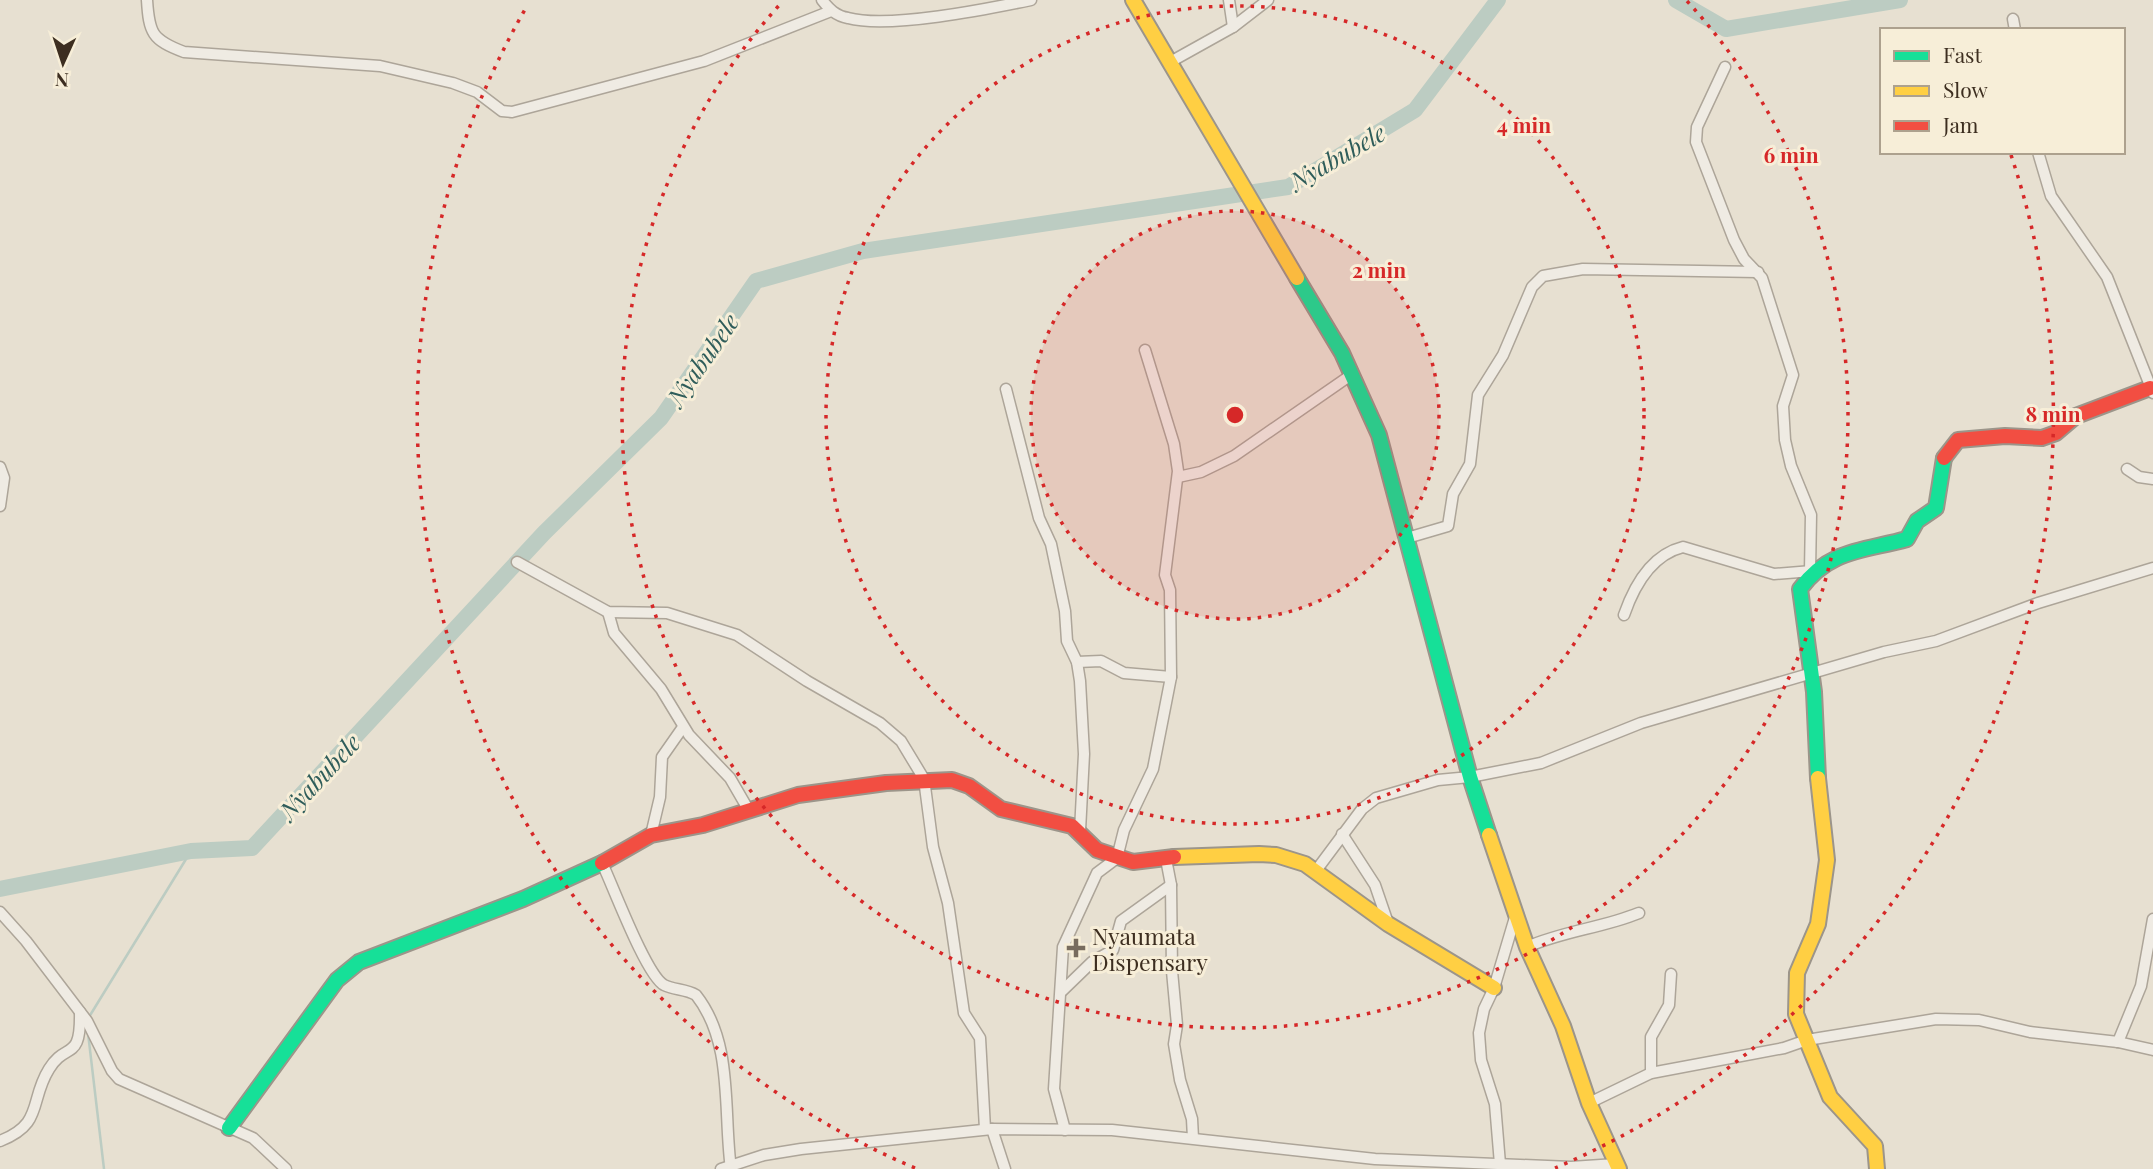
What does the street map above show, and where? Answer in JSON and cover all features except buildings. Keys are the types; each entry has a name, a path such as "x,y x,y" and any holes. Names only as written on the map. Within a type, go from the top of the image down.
{"street":[{"path":"147,0 149,26 160,43 184,52 380,66 453,83 477,92 502,111 512,112 704,61 831,11"},
{"path":"822,0 831,11 847,18 868,21 971,11 1031,0"},
{"path":"602,863 619,898 633,939 658,980 667,986 696,995 715,1033 727,1097 728,1168 764,1155 801,1149 988,1129 1112,1130 1375,1159 1571,1168 1618,1166 1589,1103 1563,1026 1527,947 1470,777 1379,435 1342,353 1255,211 1171,61 1133,0"},
{"path":"1229,0 1233,27"},
{"path":"1171,61 1233,27 1268,0"},
{"path":"1725,67 1697,127 1696,142 1734,240 1748,263 1758,272 1793,375 1783,411 1785,440 1791,466 1811,515 1811,571"},
{"path":"1877,1169 1874,1145 1831,1099 1797,1022 1796,984 1806,948 1818,924 1827,860 1822,791 1817,774 1818,733 1800,589 1811,571 1832,557 1907,539 1917,521 1936,508 1944,457 1958,440 2005,436 2042,438 2056,433 2076,416 2102,404 2152,391 2107,277 2051,197 2039,154"},
{"path":"1406,538 1448,526 1453,494 1470,464 1478,395 1497,367 1532,287 1543,276 1583,269 1758,272"},
{"path":"1065,1130 1054,1089 1063,947 1097,873 1117,858 1124,830 1153,769 1171,677 1170,590 1165,575 1178,477 1174,444 1144,350"},
{"path":"1178,477 1201,472 1234,456 1351,375"},
{"path":"1006,389 1039,518 1051,544 1065,611 1067,641 1077,662 1084,741 1080,831"},
{"path":"0,467 4,478 0,506"},
{"path":"2127,469 2140,477 2153,479"},
{"path":"1624,615 1640,578 1672,550 1690,547 1774,574 1811,571"},
{"path":"517,562 608,612 667,613 737,635 895,734 924,779 933,847 948,903 964,1013 981,1045 988,1129 1005,1169"},
{"path":"1315,872 1362,809 1376,798 1430,781 1470,777 1541,763 1641,723 1811,673 1936,641 2038,603 2153,568"},
{"path":"608,612 614,633 661,689 683,727 730,778 748,809"},
{"path":"1077,662 1101,661 1124,673 1171,677"},
{"path":"651,835 660,797 664,751 683,727"},
{"path":"229,1128 350,968 369,957 431,937 523,900 602,863 651,835 703,825 748,809 836,788 924,779 952,780 970,786 1001,809 1072,826 1097,849 1133,862 1186,855 1276,855 1304,864 1388,924 1494,988"},
{"path":"1342,834 1375,885 1388,924"},
{"path":"1166,859 1171,886 1172,971 1177,1025 1174,1044 1194,1138"},
{"path":"1062,991 1092,962 1113,950 1122,920 1171,886"},
{"path":"0,912 80,1012 119,1079 261,1143 286,1169"},
{"path":"1527,947 1546,939 1639,913"},
{"path":"1500,1164 1495,1104 1480,1051 1484,1009 1494,988 1516,914"},
{"path":"2118,1042 2141,986 2153,919"},
{"path":"1651,1073 1650,1037 1669,1004 1671,974"},
{"path":"0,1141 17,1134 35,1113 48,1070 72,1052 79,1040 80,1012"},
{"path":"1589,1103 1651,1073 1915,1021 1957,1018 1979,1020 2030,1032 2118,1042 2153,1050"}],"waterway":[{"name":"Nyabubele","path":"0,889 191,851 252,848 544,533 661,418 756,281 863,251 1288,187 1415,110 1498,0"},
{"name":"Nyabubele","path":"1676,0 1726,29 1900,0"},
{"path":"89,1017 191,851"},
{"path":"88,1033 104,1169"}],"traffic: fast":[{"path":"1297,278 1342,353 1379,435 1470,777 1489,835"},
{"path":"1818,778 1814,692 1800,589 1811,576 1835,559 1907,539 1917,521 1936,508 1944,458"},
{"path":"229,1128 337,980 359,962 523,899 602,863"}],"traffic: slow":[{"path":"1133,0 1297,278"},
{"path":"1818,778 1827,860 1818,924 1797,973 1796,1014 1830,1097 1875,1146 1877,1169"},
{"path":"1489,835 1527,947 1563,1026 1589,1103 1619,1169"},
{"path":"1174,857 1259,854 1276,855 1305,864 1388,924 1494,988"}],"traffic: jam":[{"path":"1944,458 1958,440 2005,436 2042,438 2056,433 2076,416 2150,388"},
{"path":"602,863 651,835 703,825 798,795 886,783 952,780 969,786 1001,809 1072,826 1097,850 1133,862 1174,857"}],"place":[{"name":"Nyaumata Dispensary","path":"1076,948"}]}
